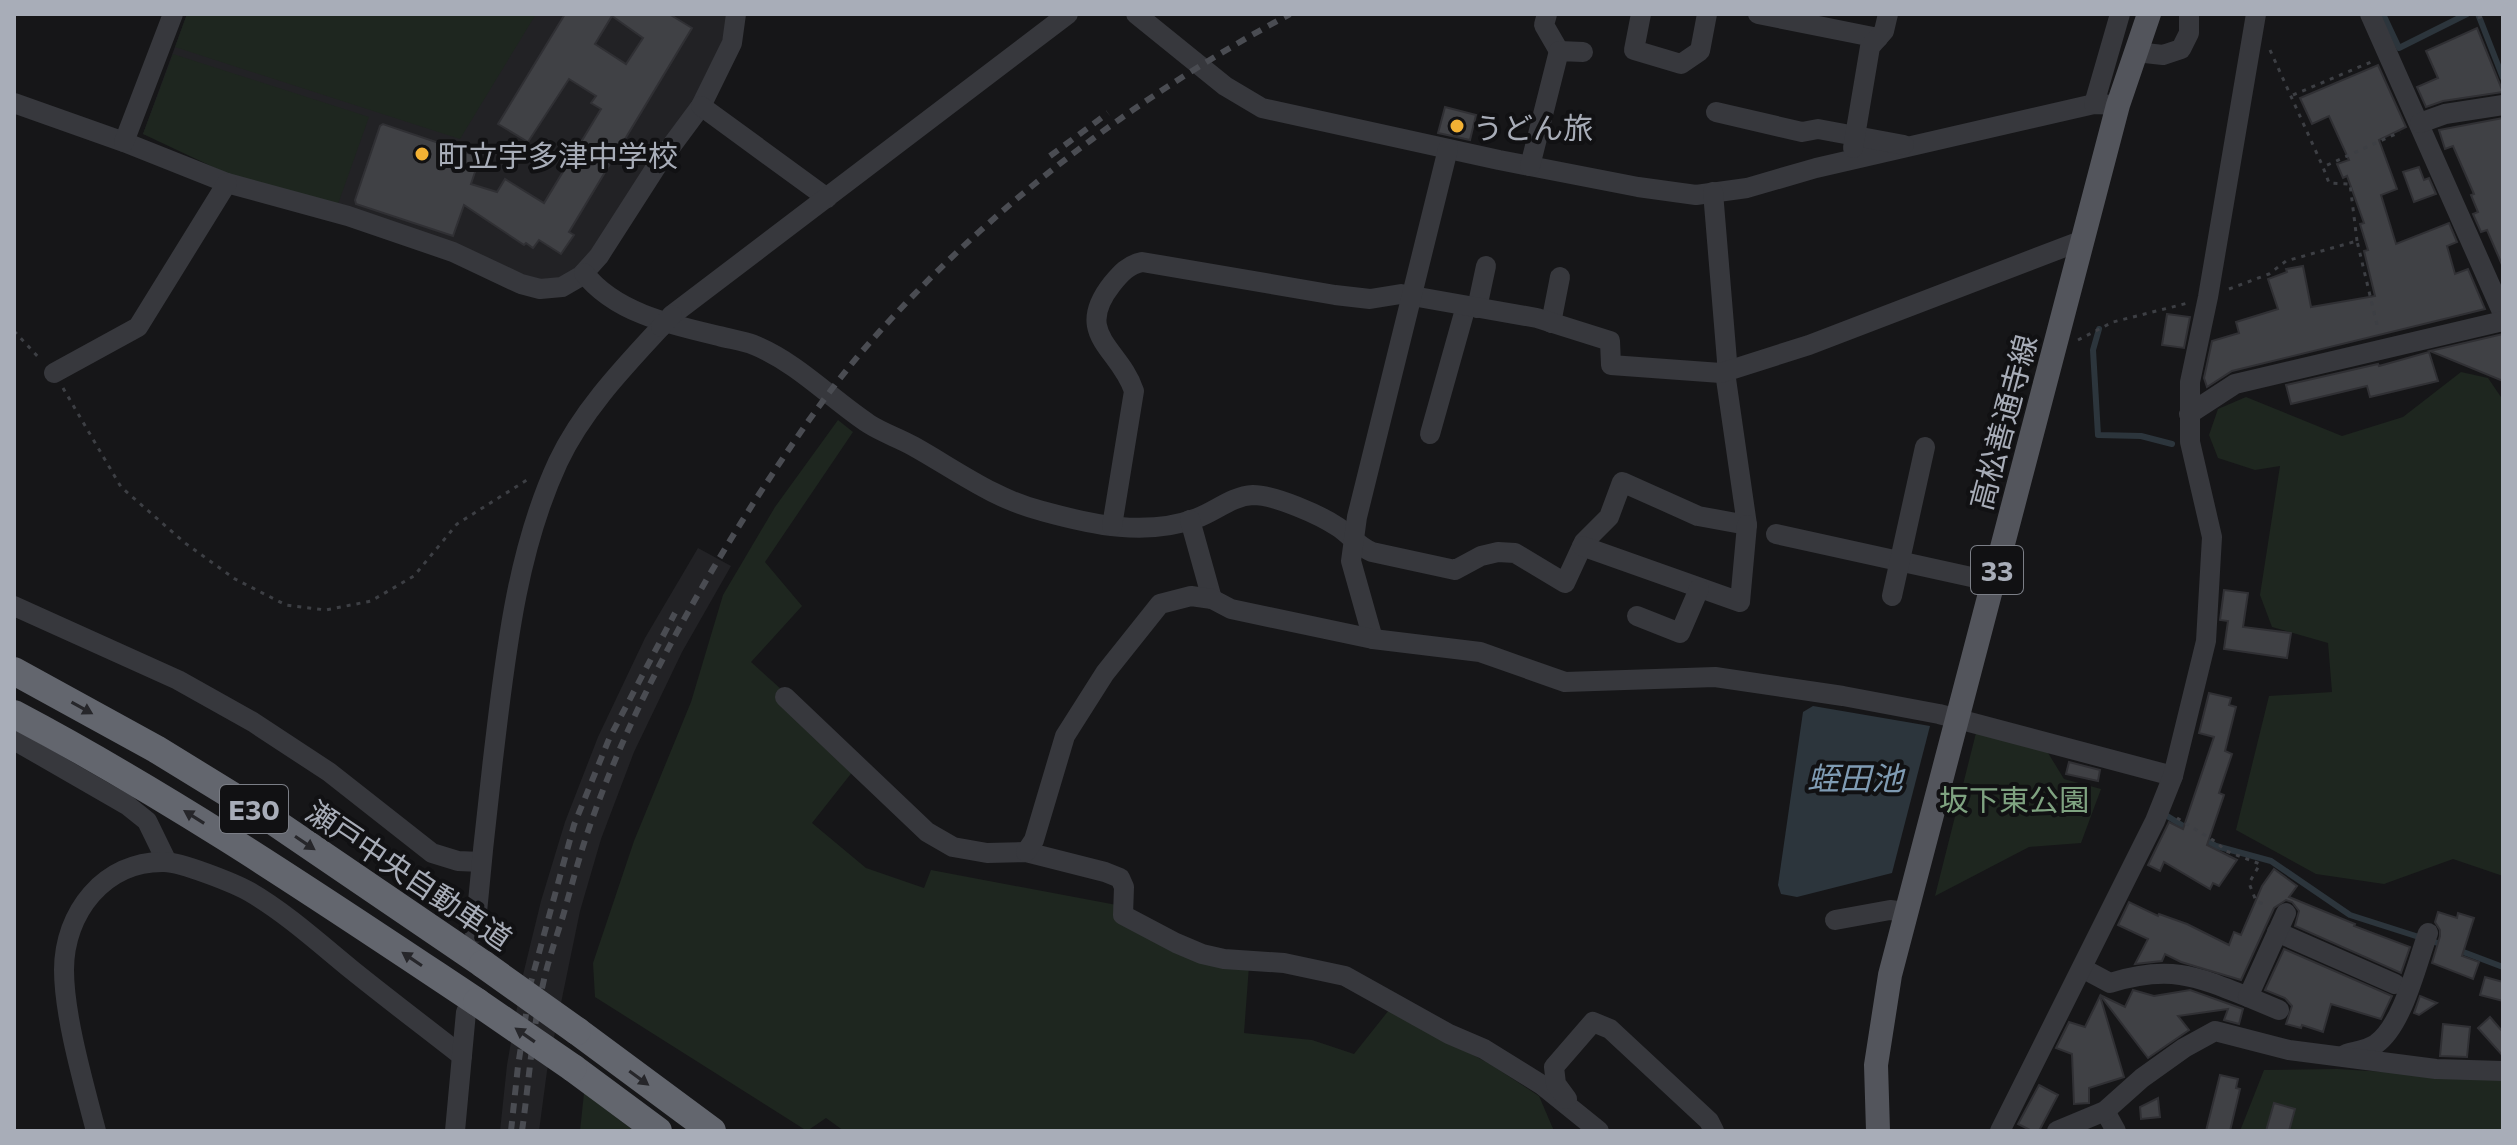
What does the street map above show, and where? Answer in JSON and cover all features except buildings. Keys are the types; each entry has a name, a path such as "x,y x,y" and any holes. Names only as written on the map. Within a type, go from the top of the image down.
{"highway":[{"name":"瀬戸中央自動車道","path":"14,671 156,749 270,819 483,964 712,1131"},
{"name":"E30","path":"14,714 137,782 246,849 472,1007 573,1068 658,1131"}],"main road":[{"name":"高松善通寺線","path":"1878,1131 1876,1065 1881,1022 1906,912 2083,240 2106,104 2136,52 2149,14"}],"street":[{"path":"124,142 173,14"},
{"path":"14,103 227,183 348,216 453,252 521,284 540,289 562,287 584,273 599,256 658,164 701,106 732,43 736,14"},
{"path":"475,933 509,635 538,513 559,460 582,422 616,375 667,321 1068,14"},
{"path":"1136,14 1225,86 1262,108 1530,166 1696,195 1747,188 1850,160 2106,104 2120,14"},
{"path":"1530,166 1559,51 1544,25 1547,14"},
{"path":"1641,14 1634,50 1681,64 1700,51 1707,14"},
{"path":"1850,160 1870,47 1884,31 1888,14"},
{"path":"2136,52 2163,55 2181,49 2189,33 2189,14"},
{"path":"2370,14 2503,314"},
{"path":"1770,15 1878,38"},
{"path":"2000,1131 2161,807 2173,776 2206,641 2212,579 2212,537 2190,442 2190,382 2208,297 2256,17"},
{"path":"1559,51 1583,52"},
{"path":"2420,123 2445,114 2503,105"},
{"path":"701,106 827,198"},
{"path":"1716,112 1802,132 1818,129 1911,146"},
{"path":"1373,639 1351,561 1357,517 1448,149"},
{"path":"54,373 138,327 227,183"},
{"path":"1582,546 1740,602 1747,525 1727,371 1713,192"},
{"path":"1112,526 1134,391 1130,377 1099,338 1097,310 1110,287 1132,264 1142,262 1335,295 1370,299 1401,294 1472,307 1551,323 1610,341 1611,365 1721,373 1809,345 2083,240"},
{"path":"1430,434 1450,401 1472,307 1486,266"},
{"path":"584,273 604,293 626,308 677,326 753,345 837,399 869,425 912,445 984,489 1041,511 1112,526 1146,529 1190,520 1232,500 1253,495 1274,499 1314,515 1339,527 1372,552 1455,570 1481,556 1498,552 1515,553 1565,583 1582,546 1609,517 1622,482 1633,484 1698,516 1747,525"},
{"path":"1551,323 1560,277"},
{"path":"2189,414 2235,384 2503,321"},
{"path":"1892,596 1925,447"},
{"path":"1190,520 1212,599"},
{"path":"1776,534 1994,582"},
{"path":"1637,616 1680,633 1699,589"},
{"path":"1026,852 1034,840 1065,736 1105,673 1160,604 1191,596 1212,599 1231,609 1373,639 1480,652 1565,682 1715,677 1843,696 1958,718 2173,776"},
{"path":"14,606 178,680 253,722 329,772 432,853 458,861 481,862"},
{"path":"785,697 927,832 953,847 987,853 1026,852 1120,878 1124,887 1123,915 1202,954 1224,959 1284,963 1345,976 1449,1034 1484,1049 1542,1085 1599,1131"},
{"path":"14,740 127,805 147,821 167,862"},
{"path":"96,1131 68,1013 65,945 88,895 113,875 137,864 167,862 249,891 297,925 462,1056"},
{"path":"1835,920 1890,910 1906,912"},
{"path":"2248,997 2282,922 2395,984"},
{"path":"2338,1056 2369,1048 2380,1041 2395,1020 2428,933"},
{"path":"2082,968 2110,983 2136,975 2170,972 2197,976 2279,1010"},
{"path":"455,1131 462,1056 472,1007"},
{"path":"1581,1116 1556,1084 1554,1067 1593,1022 1610,1029 1709,1121 1714,1131"},
{"path":"2057,1131 2105,1111 2173,1055 2215,1031 2289,1050 2436,1069 2503,1071"},
{"path":"2105,1111 2116,1131"}],"path":[{"path":"2478,18 2487,14"},
{"path":"2256,17 2329,183 2350,184 2357,241 2382,349"},
{"path":"2291,96 2389,55"},
{"path":"2323,167 2420,123"},
{"path":"2073,342 2113,322 2208,297 2269,274 2286,261 2357,241"},
{"path":"14,331 54,373 121,487 185,543 235,579 286,605 326,610 371,601 414,576 457,524 559,460"},
{"path":"2161,807 2226,851 2260,864 2249,883 2256,901 2282,922"}],"shaded area":[{"name":"町立宇多津中学校","path":"187,14 728,14 724,36 706,86 594,249 569,277 535,280 143,134"},
{"path":"698,548 731,566 682,652 634,752 601,839 580,911 547,1071 539,1131 500,1131 507,1065 522,979 565,822 598,737 645,638"}],"green space":[{"path":"187,14 536,14 460,139 175,47"},
{"path":"173,54 369,117 338,204 228,174 143,134"},
{"path":"2461,372 2488,378 2503,400 2503,876 2453,859 2384,884 2316,874 2236,830 2269,696 2332,692 2328,643 2272,627 2260,595 2280,466 2255,470 2218,458 2209,435 2218,409 2246,397 2342,436 2403,417"},
{"path":"838,420 853,432 765,562 802,606 751,662 861,761 812,823 866,868 924,888 931,870 1122,906 1134,919 1249,966 1244,1033 1312,1040 1354,1054 1389,1010 1490,1064 1539,1096 1554,1131 844,1131 826,1118 807,1131 595,997 593,963 634,841 691,702 723,595 775,507"},
{"name":"坂下東公園","path":"1976,733 2045,748 2064,779 2101,789 2081,843 2029,847 1935,896"},
{"path":"2337,1069 2503,1077 2503,1131 2240,1131 2264,1070"},
{"path":"584,1093 634,1131 580,1131"}],"water":[{"name":"蛭田池","path":"1813,706 1930,726 1892,873 1797,897 1781,894 1778,885 1803,712"}],"waterway":[{"path":"2383,14 2399,48 2467,14"},
{"path":"2478,14 2503,78"},
{"path":"2099,329 2093,350 2098,435 2141,436 2172,444"},
{"path":"2164,814 2188,829"},
{"path":"2201,837 2216,846 2271,861 2350,915 2444,945"},
{"path":"2458,950 2503,967"}],"railway":[{"path":"522,1131 545,975 603,790 640,704 684,620 756,499 818,407 905,304 1005,209 1114,123 1171,84 1290,14"},
{"path":"1050,156 1108,113"},
{"path":"511,1131 531,982 574,825 609,739 675,613"}],"place":[{"name":"うどん旅","path":"1457,126"},
{"name":"町立宇多津中学校","path":"422,154"}]}
